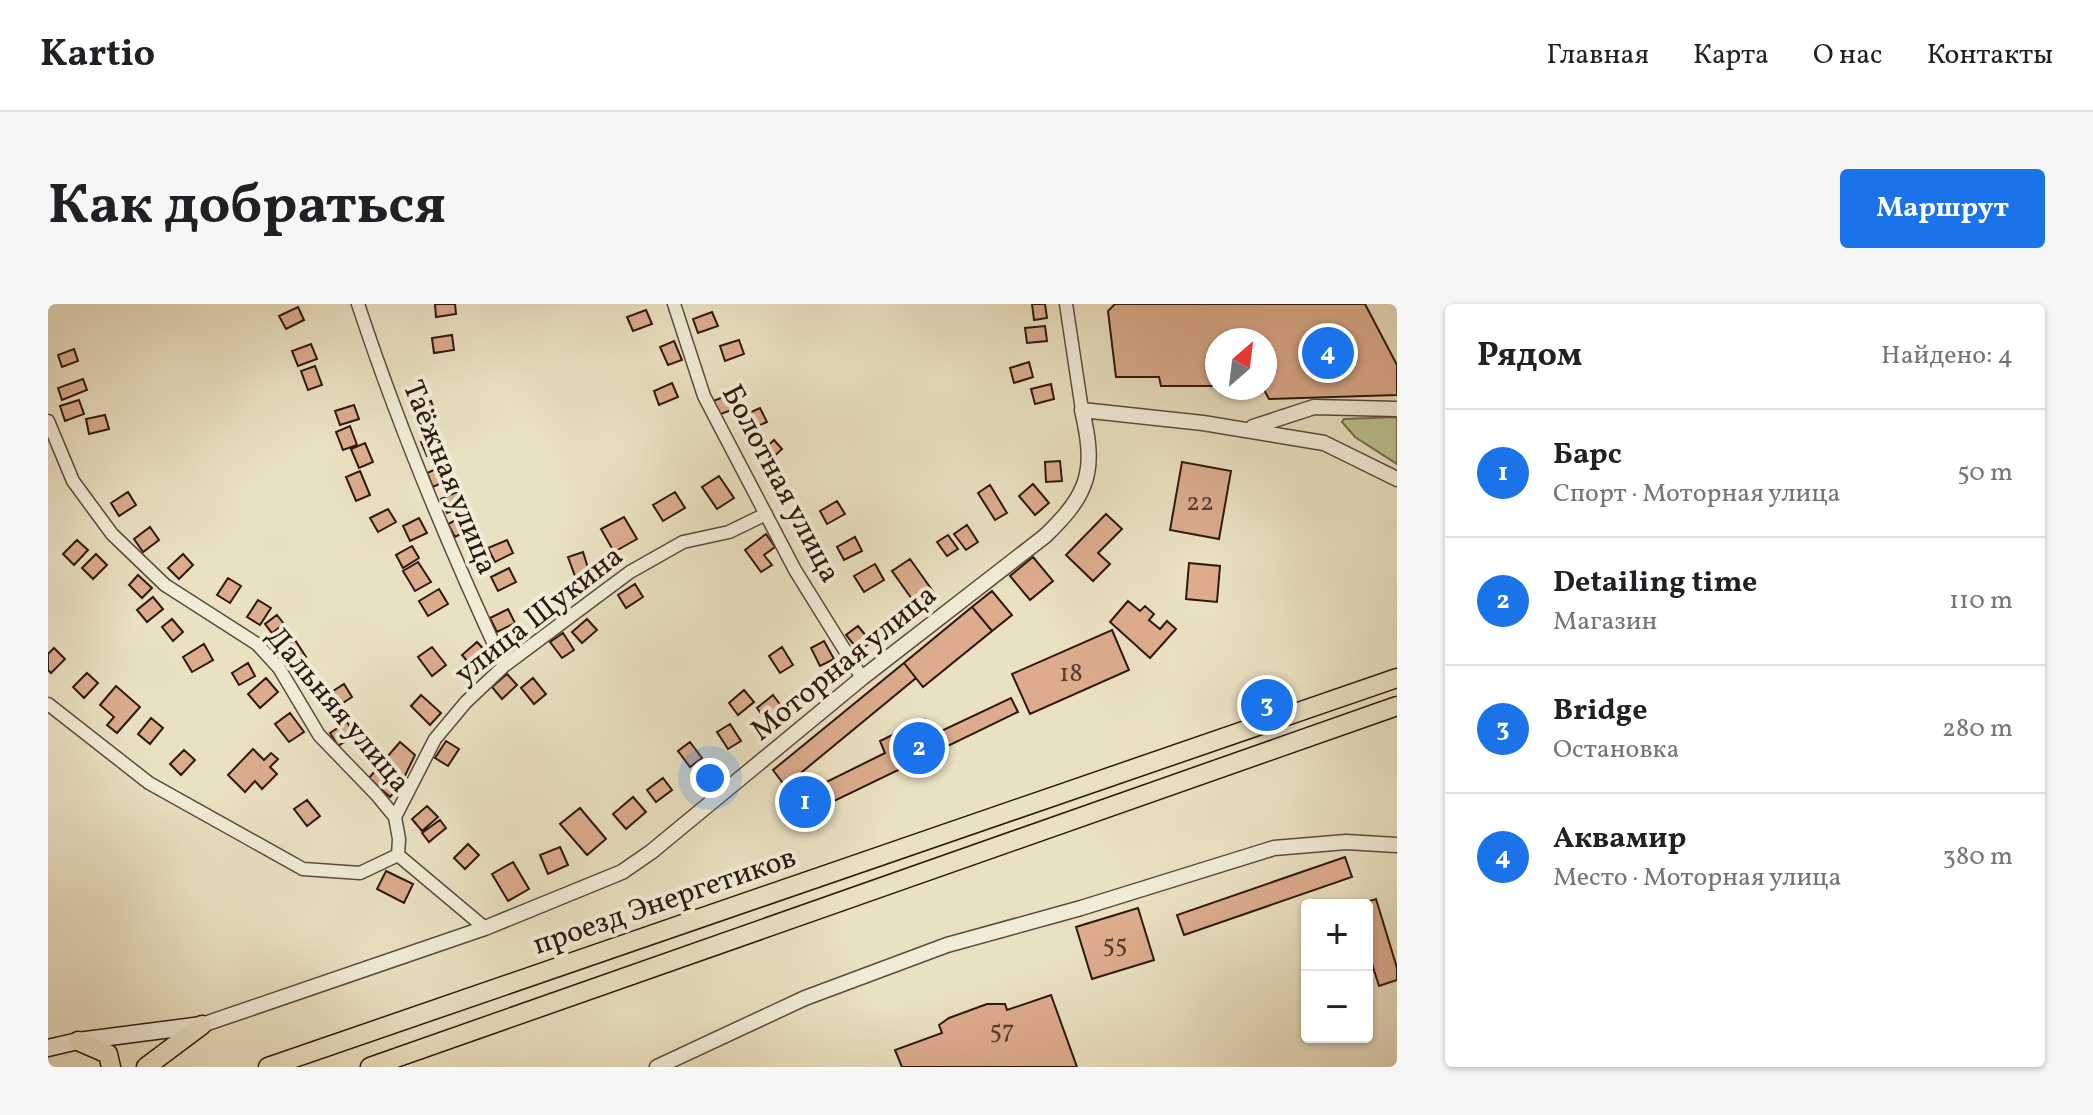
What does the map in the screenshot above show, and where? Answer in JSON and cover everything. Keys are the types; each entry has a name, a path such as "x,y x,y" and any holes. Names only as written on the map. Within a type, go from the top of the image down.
{"main road":[{"name":"проезд Энергетиков","path":"268,1067 1397,678"},
{"name":"проезд Энергетиков","path":"370,1067 1397,706"},
{"path":"48,1048 78,1041 202,1025"},
{"path":"146,1067 202,1025"},
{"path":"78,1041 108,1054 111,1067"}],"street":[{"name":"Таёжная улица","path":"358,304 397,419 456,563 504,666"},
{"name":"Болотная улица","path":"674,304 704,396 795,570 862,678"},
{"path":"1066,304 1082,410 1130,413 1324,443 1397,479"},
{"path":"1247,429 1314,407 1397,409"},
{"name":"Моторная улица","path":"202,1025 485,928 622,872 651,852 862,678 1045,536 1064,517 1080,496 1087,477 1090,445 1082,410"},
{"name":"Дальняя улица","path":"48,421 73,481 112,534 165,585 257,644 279,668 319,735 395,817 398,855"},
{"name":"улица Щукина","path":"395,817 435,739 466,702 504,666 630,572 683,542 729,532 766,514"},
{"path":"48,704 149,783 303,869 360,873 398,855 485,928"},
{"path":"657,1067 805,998 947,945 1081,908 1274,848 1346,842 1397,845"}],"green space":[{"path":"1397,417 1397,464 1355,437 1342,422 1344,419"}],"building":[{"path":"435,304 455,304 456,314 436,317"},
{"path":"1032,304 1045,304 1047,318 1034,320"},
{"path":"1115,304 1365,304 1397,365 1397,395 1277,399 1277,328 1205,328 1205,386 1161,386 1159,377 1116,377 1108,311"},
{"path":"298,307 304,320 286,329 279,316"},
{"path":"646,310 652,324 633,331 627,317"},
{"path":"712,312 718,326 698,333 693,319"},
{"path":"1045,326 1047,341 1027,343 1025,328"},
{"path":"452,335 454,350 434,353 432,338"},
{"path":"739,340 744,354 725,361 720,346"},
{"path":"674,341 682,360 668,365 660,347"},
{"path":"311,344 317,359 298,366 292,351"},
{"path":"74,349 78,361 62,367 58,355"},
{"path":"1029,362 1033,377 1014,383 1010,368"},
{"path":"315,366 322,385 308,390 301,371"},
{"path":"83,379 87,390 62,400 58,388"},
{"path":"672,383 678,397 659,405 654,391"},
{"path":"1051,384 1054,399 1035,404 1031,389"},
{"path":"731,394 737,408 718,415 713,401"},
{"path":"79,400 84,414 65,421 60,406"},
{"path":"431,401 436,415 417,422 412,408"},
{"path":"354,405 359,419 340,425 335,411"},
{"path":"760,408 767,422 748,430 742,416"},
{"path":"105,415 109,429 89,434 86,419"},
{"path":"350,426 357,445 343,450 336,432"},
{"path":"439,434 445,448 427,456 421,442"},
{"path":"774,440 782,449 770,460 762,451"},
{"path":"365,443 373,462 359,468 351,449"},
{"path":"1060,461 1062,481 1046,482 1045,462"},
{"path":"1182,462 1231,471 1219,539 1170,530"},
{"path":"445,465 452,478 433,487 427,473"},
{"path":"360,471 370,495 356,501 346,477"},
{"path":"719,476 734,498 717,509 702,487"},
{"path":"1033,484 1049,503 1035,515 1019,496"},
{"path":"990,485 1007,513 995,520 978,493"},
{"path":"459,491 466,505 447,513 441,499"},
{"path":"128,492 136,505 119,516 111,503"},
{"path":"675,492 685,508 663,521 653,505"},
{"path":"837,501 845,514 827,524 820,511"},
{"path":"388,509 396,522 378,532 370,518"},
{"path":"1106,514 1122,529 1098,553 1110,564 1093,581 1066,555"},
{"path":"466,515 473,528 455,537 448,524"},
{"path":"624,517 637,539 614,552 601,529"},
{"path":"419,518 427,533 410,541 403,526"},
{"path":"967,525 978,542 966,550 954,534"},
{"path":"150,527 159,540 143,552 134,539"},
{"path":"766,534 775,547 764,555 772,565 761,572 745,550"},
{"path":"948,535 958,549 947,556 937,542"},
{"path":"855,537 862,551 844,560 837,547"},
{"path":"77,540 88,550 74,565 63,554"},
{"path":"507,540 513,553 495,562 488,548"},
{"path":"412,546 419,558 403,568 396,555"},
{"path":"583,552 589,571 575,576 568,557"},
{"path":"96,554 107,565 93,579 82,568"},
{"path":"183,554 193,565 179,579 168,568"},
{"path":"1033,557 1053,581 1030,600 1010,576"},
{"path":"910,559 937,597 919,609 892,571"},
{"path":"418,562 431,582 415,591 403,571"},
{"path":"1189,563 1220,566 1217,602 1186,599"},
{"path":"875,564 884,580 864,592 854,576"},
{"path":"509,568 516,582 498,591 491,577"},
{"path":"138,575 152,588 142,598 129,585"},
{"path":"228,578 241,586 230,603 217,595"},
{"path":"635,584 643,597 626,608 618,595"},
{"path":"439,589 448,604 428,616 419,601"},
{"path":"992,591 1012,615 992,631 972,607"},
{"path":"153,597 163,609 147,622 137,610"},
{"path":"258,600 271,608 260,625 247,617"},
{"path":"1128,601 1140,611 1145,606 1154,614 1149,620 1160,629 1167,621 1176,629 1150,658 1110,622"},
{"path":"972,607 992,631 923,687 904,663"},
{"path":"508,609 515,623 497,632 490,618"},
{"path":"277,615 284,624 272,633 265,624"},
{"path":"172,619 183,632 173,641 162,627"},
{"path":"587,619 597,630 582,643 572,632"},
{"path":"858,626 871,642 859,651 846,635"},
{"path":"1112,630 1129,670 1030,714 1012,674"},
{"path":"563,633 574,650 562,658 550,642"},
{"path":"295,640 306,657 293,665 282,648"},
{"path":"824,641 834,659 820,666 811,648"},
{"path":"477,642 489,655 474,669 462,655"},
{"path":"204,644 213,660 192,672 183,657"},
{"path":"432,647 446,665 432,676 418,657"},
{"path":"782,647 793,665 780,673 769,656"},
{"path":"54,648 65,659 51,673 48,670 48,654"},
{"path":"248,663 255,676 239,685 232,673"},
{"path":"904,663 916,678 785,786 773,770"},
{"path":"87,673 98,683 84,698 73,687"},
{"path":"507,674 517,685 502,699 492,687"},
{"path":"266,678 278,692 260,708 248,694"},
{"path":"533,678 546,694 534,704 521,688"},
{"path":"344,684 352,697 335,708 327,695"},
{"path":"116,686 140,707 117,733 107,725 114,717 100,705"},
{"path":"744,690 754,702 738,715 729,703"},
{"path":"421,695 441,713 430,725 411,706"},
{"path":"773,695 782,707 766,720 757,708"},
{"path":"1011,698 1018,712 799,818 790,800 885,753 880,741 925,719 933,735"},
{"path":"290,713 304,732 289,742 275,724"},
{"path":"151,718 163,728 150,744 138,734"},
{"path":"347,722 355,735 338,746 330,733"},
{"path":"730,724 741,741 728,749 717,732"},
{"path":"446,741 459,749 448,766 435,758"},
{"path":"400,742 415,755 401,784 390,797 369,778"},
{"path":"690,742 702,758 690,767 678,751"},
{"path":"253,749 264,760 271,753 278,759 270,767 277,774 262,789 255,781 245,792 228,775"},
{"path":"184,750 195,760 181,775 170,764"},
{"path":"663,778 672,790 656,802 647,790"},
{"path":"633,797 646,812 626,829 613,814"},
{"path":"307,800 320,816 307,826 294,809"},
{"path":"427,806 438,817 422,831 412,819"},
{"path":"580,808 606,839 587,855 560,824"},
{"path":"440,820 446,828 429,842 422,833"},
{"path":"468,844 479,855 465,869 454,858"},
{"path":"560,847 568,865 548,874 540,855"},
{"path":"1345,857 1352,877 1184,935 1177,915"},
{"path":"513,862 529,889 508,901 492,874"},
{"path":"386,871 413,884 404,903 377,889"},
{"path":"1376,899 1397,968 1397,980 1379,986 1373,967 1373,900"},
{"path":"1138,908 1154,960 1092,979 1076,927"},
{"path":"1051,995 1077,1067 902,1067 895,1050 942,1033 939,1025 949,1018 987,1004 1005,1004 1007,1010"}],"place":[{"name":"Аквамир","path":"1328,353"},
{"name":"Bridge","path":"1267,705"},
{"name":"Detailing time","path":"919,748"},
{"name":"Барс","path":"805,802"}]}
